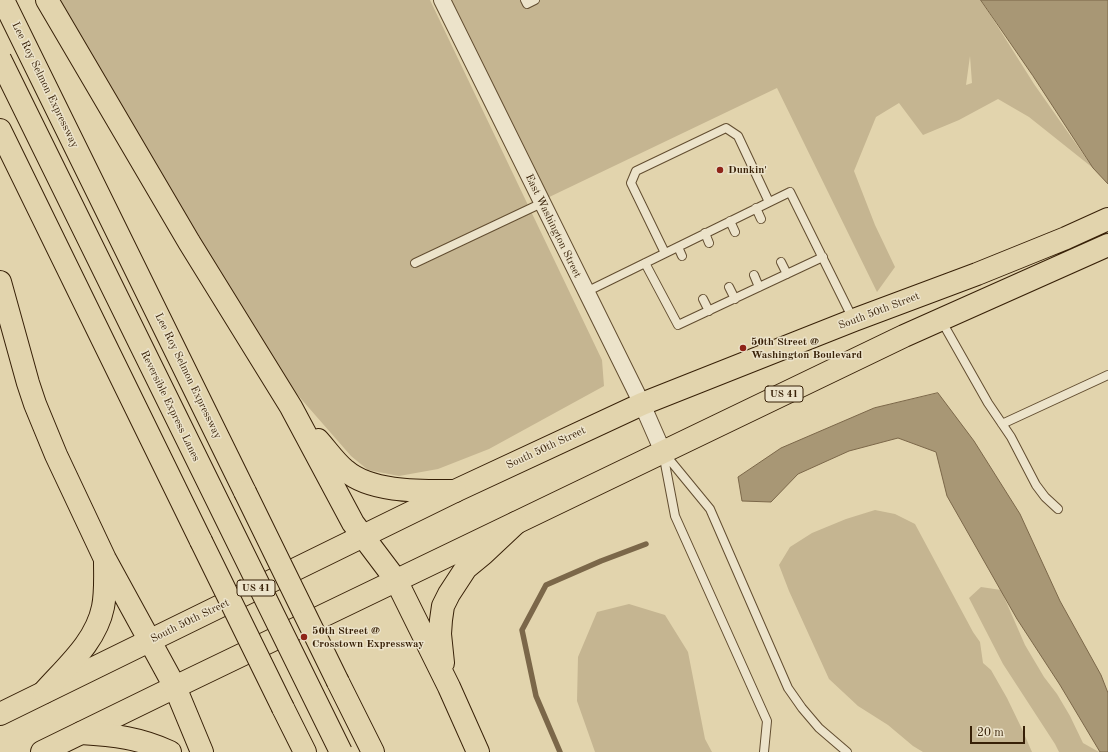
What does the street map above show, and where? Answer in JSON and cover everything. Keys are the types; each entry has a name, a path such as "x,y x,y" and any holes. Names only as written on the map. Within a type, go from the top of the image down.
{"main road":[{"name":"Lee Roy Selmon Expressway","path":"3,0 373,752"},
{"path":"48,0 185,236 291,407 353,523 396,580 449,687 478,752"},
{"name":"Reversible Express Lanes","path":"0,59 340,752"},
{"path":"0,130 305,752"},
{"name":"South 50th Street","path":"0,714 455,491 642,404 854,320 977,274 1066,238 1108,219"},
{"name":"US 41","path":"42,752 897,339 1108,244"},
{"path":"0,282 21,361 35,404 56,455 105,559 175,687 202,752"},
{"path":"291,407 345,470 356,477 371,484 389,488 426,491 455,491"},
{"path":"449,687 443,663 441,641 440,620 443,606 466,568 516,523"},
{"path":"44,692 87,643 97,626 103,607 106,587 105,559"},
{"path":"81,733 109,734 129,738 147,742 170,752"}],"street":[{"name":"East Washington Street","path":"442,0 642,404 663,452"}],"lane":[{"path":"526,0 527,4 535,0"},
{"path":"665,253 631,183 636,171 726,128 738,136 769,202"},
{"path":"586,292 790,192 854,320"},
{"path":"415,263 542,203"},
{"path":"756,208 761,219"},
{"path":"730,221 735,232"},
{"path":"705,233 710,243"},
{"path":"678,247 682,256"},
{"path":"645,263 678,325 822,257"},
{"path":"781,262 787,274"},
{"path":"754,275 759,287"},
{"path":"729,286 735,298"},
{"path":"703,299 708,311"},
{"path":"940,319 1010,437 1036,485 1045,497 1058,509"},
{"path":"1002,424 1108,375"},
{"path":"663,452 675,516 766,721 764,752"},
{"path":"663,452 710,509 788,688 819,728 846,752"}],"shaded area":[{"path":"55,0 430,0 602,360 604,386 489,449 438,469 399,476 368,470 351,456 281,376"},
{"path":"445,0 981,0 1034,84 1093,168 1029,117 998,99 959,120 923,135 899,103 876,117 854,171 875,225 895,267 877,292 777,88 543,200","holes":["970,56 972,83 966,85"]},
{"path":"981,0 1108,0 1108,184 1093,168"},
{"path":"938,393 974,441 1020,514 1060,601 1101,675 1108,693 1108,752 1100,752 1060,685 1017,619 947,496 936,452 898,438 849,451 798,474 771,502 742,501 738,477 781,448 874,408"},
{"path":"875,510 895,514 915,524 973,632 980,642 983,663 991,670 1007,698 1032,752 923,752 913,746 888,725 858,706 829,679 789,591 779,565 790,547 812,533 846,519"},
{"path":"981,587 1001,590 1025,645 1044,677 1057,694 1083,743 1099,752 1059,752 1003,664 969,598"},
{"path":"629,604 665,615 688,652 705,739 712,752 595,752 577,701 578,657 597,612"}],"waterway":[{"path":"560,752 536,696 522,630 546,585 601,561 646,544"}],"place":[{"name":"Dunkin'","path":"720,170"},
{"name":"50th Street @ Washington Boulevard","path":"743,348"},
{"name":"50th Street @ Crosstown Expressway","path":"304,637"}]}
